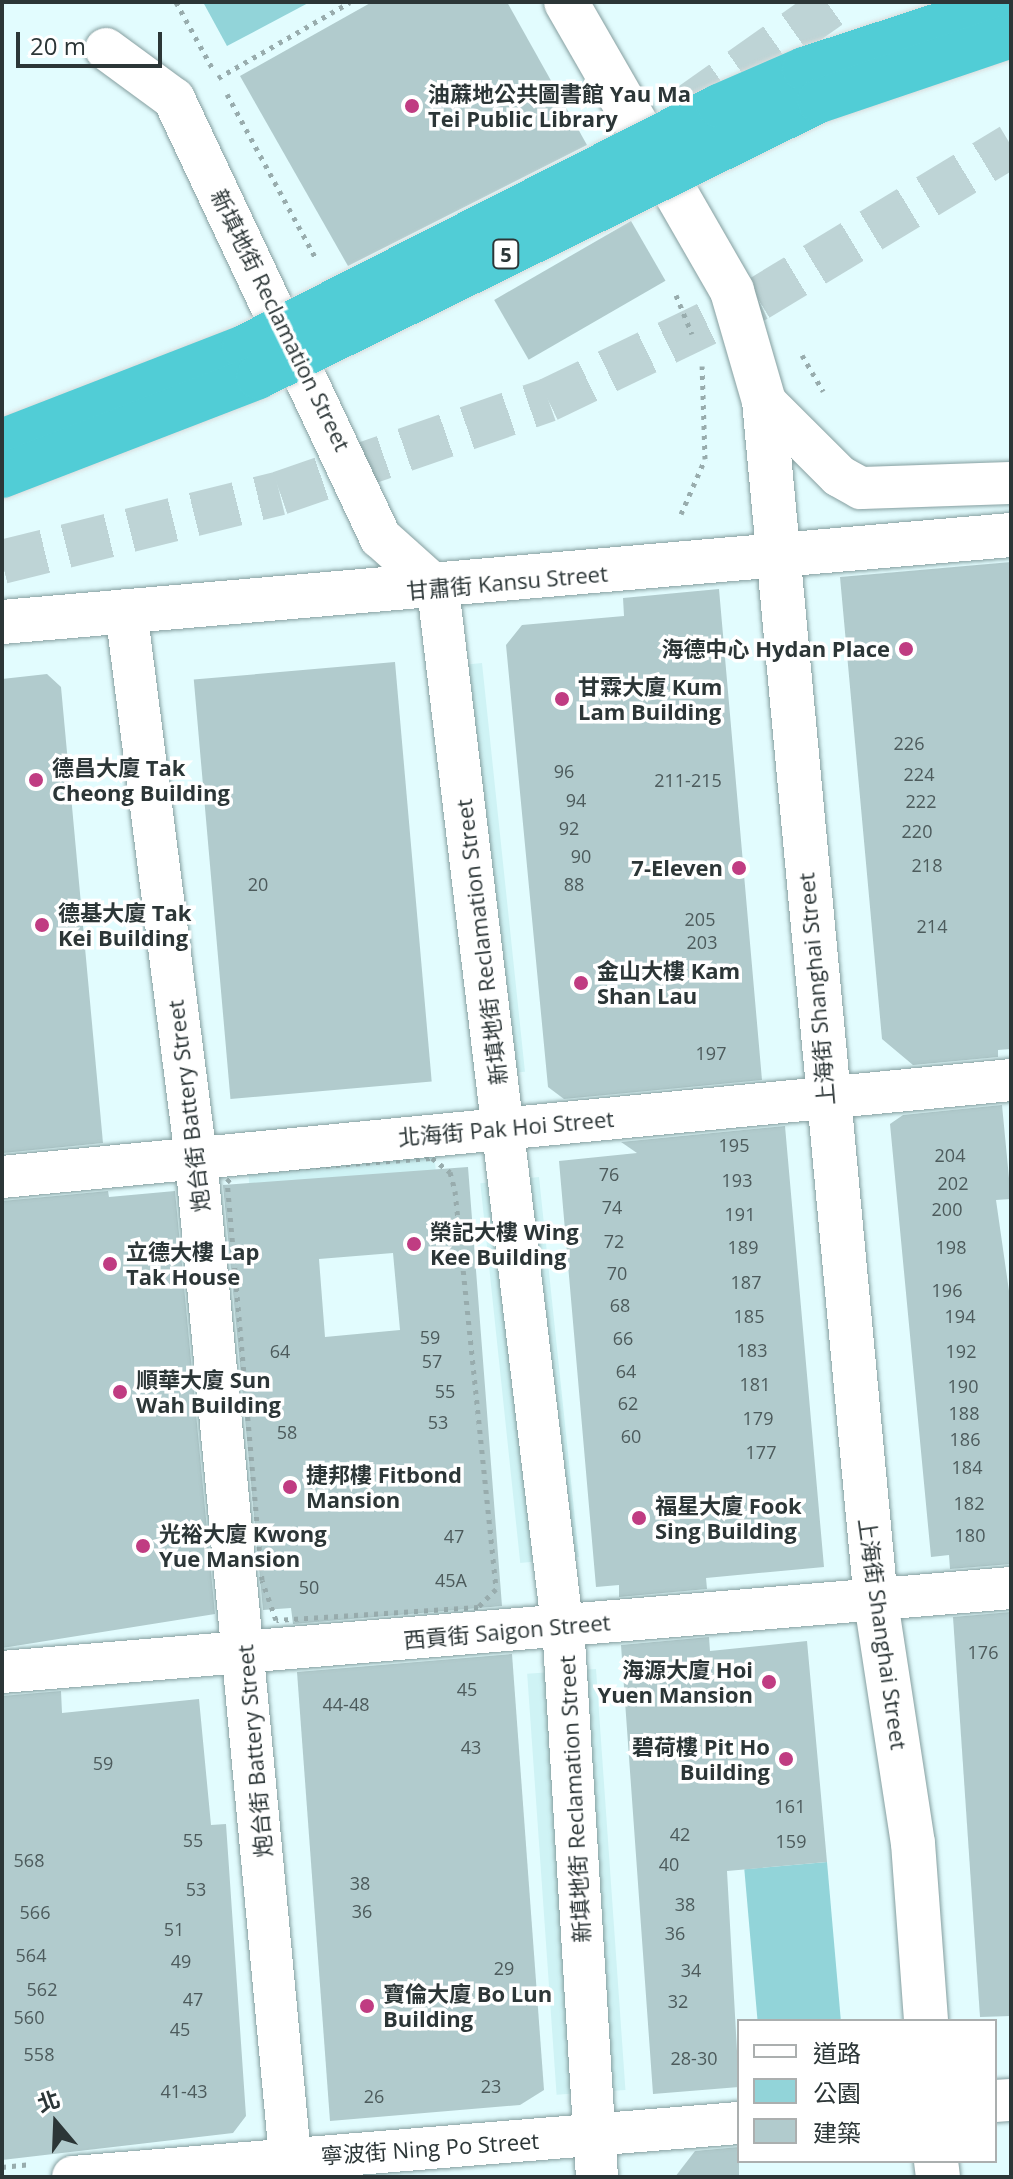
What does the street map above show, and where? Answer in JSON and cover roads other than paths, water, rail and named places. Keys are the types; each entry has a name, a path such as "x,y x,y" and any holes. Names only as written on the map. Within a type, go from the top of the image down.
{"highway":[{"name":"5","path":"2,441 244,347 719,106 804,69 1009,2"},
{"name":"5","path":"2,476 258,377 804,107 1011,36"}],"main road":[{"name":"上海街 Shanghai Street","path":"566,2 732,291 764,401 826,1099 876,1602 913,1843 926,2019"},
{"name":"甘肅街 Kansu Street","path":"2,622 126,610 438,589 1011,535"}],"street":[{"name":"新填地街 Reclamation Street","path":"106,49 174,99 381,538 438,589 493,1077 508,1128 507,1180 562,1626 597,2177"},
{"path":"764,401 839,476 861,488 1011,483"},
{"name":"炮台街 Battery Street","path":"126,610 196,1158 292,2168"},
{"name":"北海街 Pak Hoi Street","path":"2,1177 1011,1080"},
{"name":"西貢街 Saigon Street","path":"2,1672 876,1602 1011,1588"},
{"name":"寧波街 Ning Po Street","path":"73,2177 292,2168 737,2123"}],"tunnel":[{"path":"686,108 836,2"},
{"path":"2,562 280,493 548,400 758,299 1011,146"}],"place":[{"name":"油蔴地公共圖書館 Yau Ma Tei Public Library","path":"412,106"},
{"name":"海德中心 Hydan Place","path":"906,649"},
{"name":"甘霖大廈 Kum Lam Building","path":"562,699"},
{"name":"德昌大廈 Tak Cheong Building","path":"36,780"},
{"name":"7-Eleven","path":"739,868"},
{"name":"德基大廈 Tak Kei Building","path":"42,925"},
{"name":"金山大樓 Kam Shan Lau","path":"581,983"},
{"name":"榮記大樓 Wing Kee Building","path":"414,1244"},
{"name":"立德大樓 Lap Tak House","path":"110,1264"},
{"name":"順華大廈 Sun Wah Building","path":"120,1392"},
{"name":"捷邦樓 Fitbond Mansion","path":"290,1487"},
{"name":"福星大廈 Fook Sing Building","path":"639,1518"},
{"name":"光裕大廈 Kwong Yue Mansion","path":"143,1546"},
{"name":"海源大廈 Hoi Yuen Mansion","path":"769,1682"},
{"name":"碧荷樓 Pit Ho Building","path":"786,1759"},
{"name":"寶倫大廈 Bo Lun Building","path":"367,2006"}]}
